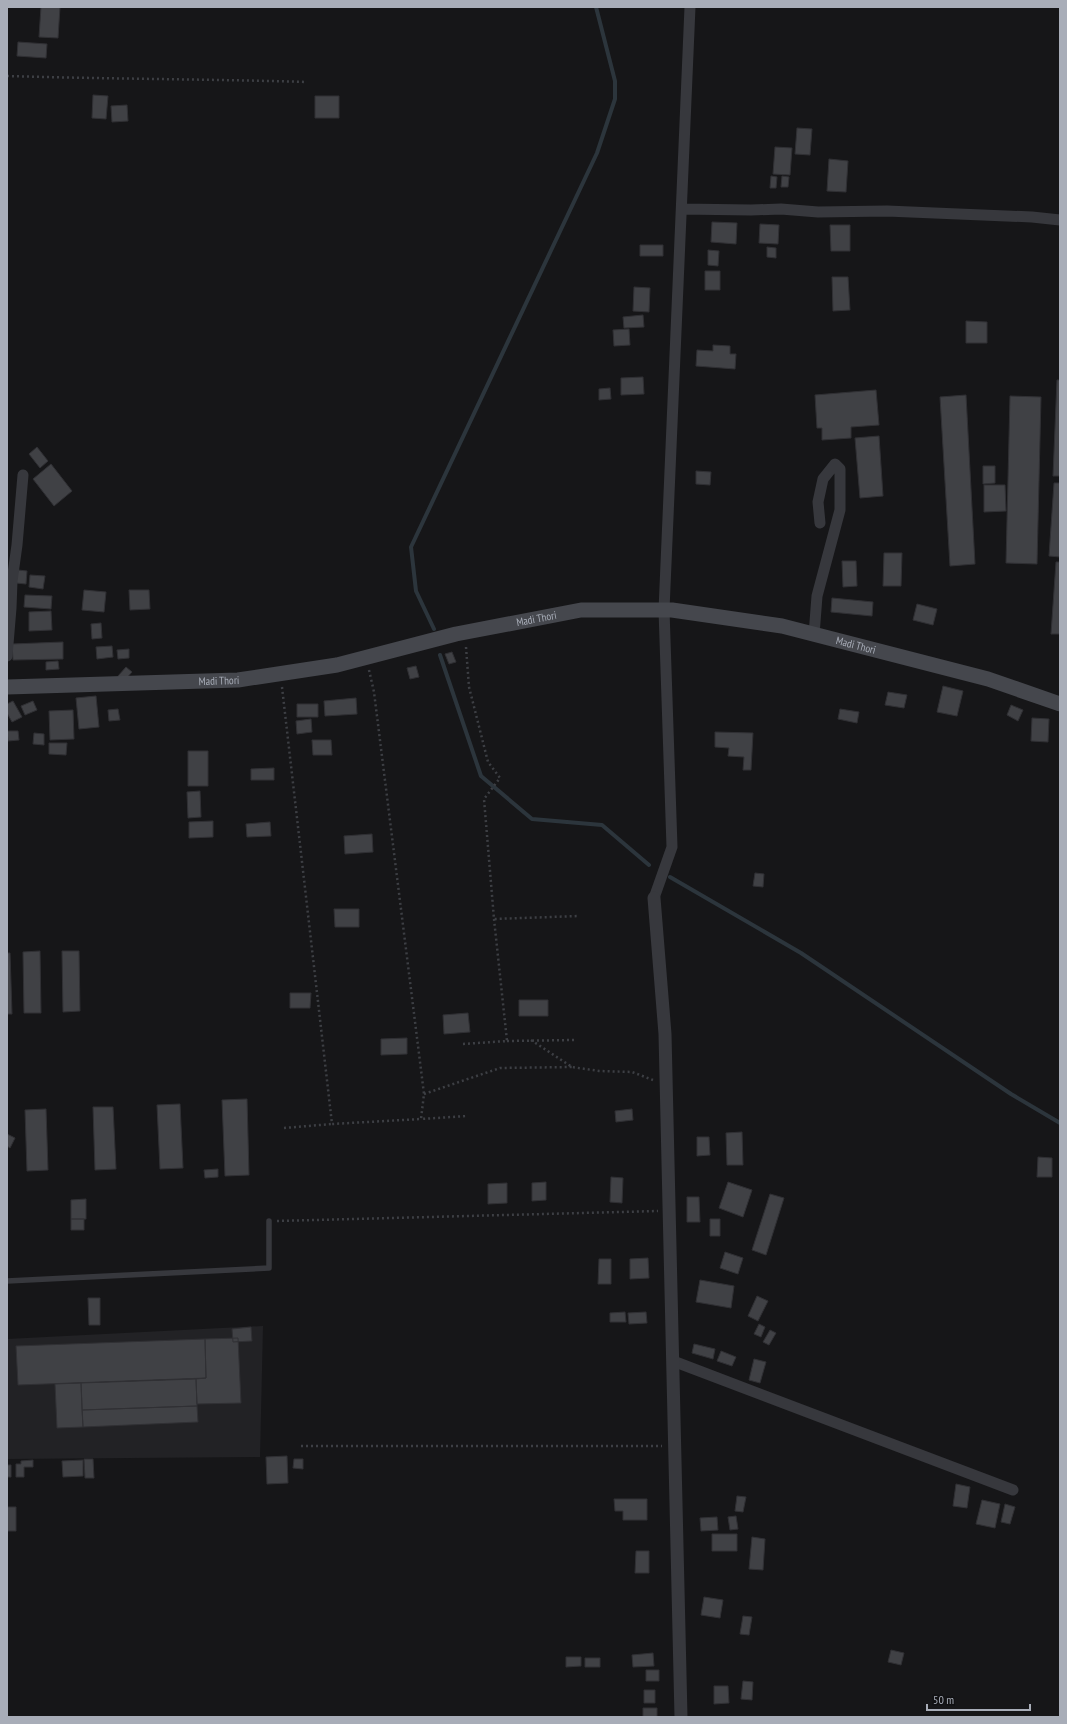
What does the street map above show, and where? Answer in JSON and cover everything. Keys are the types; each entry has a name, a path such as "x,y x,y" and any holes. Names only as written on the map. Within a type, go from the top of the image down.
{"main road":[{"name":"Madi Thori","path":"7,687 238,680 337,666 464,632 581,610 664,610 782,626 988,679 1060,704"}],"street":[{"path":"681,1717 665,1034 654,898 672,847 664,610 690,7"},
{"path":"682,209 781,209 834,212 887,211 1032,217 1060,220"},
{"path":"814,635 817,596 840,510 840,470 835,464 823,478 818,502 820,523"},
{"path":"7,656 12,580 17,546 23,475"},
{"path":"673,1361 1013,1490"}],"lane":[{"path":"7,1281 269,1268 269,1221"}],"path":[{"path":"7,76 128,79 203,78 307,82"},
{"path":"464,632 469,687 488,762 500,778 484,799 494,919 507,1041"},
{"path":"366,658 374,692 424,1094 421,1119"},
{"path":"281,674 332,1124"},
{"path":"494,919 579,916"},
{"path":"531,1040 572,1066"},
{"path":"463,1044 531,1040 575,1040"},
{"path":"424,1094 500,1068 572,1066 599,1071 632,1072 666,1086"},
{"path":"284,1128 467,1116"},
{"path":"269,1221 664,1211"},
{"path":"301,1446 675,1446"}],"shaded area":[{"path":"263,1326 260,1457 7,1459 7,1339"}],"building":[{"path":"41,7 60,7 58,38 39,37"},
{"path":"18,42 47,44 46,58 17,56"},
{"path":"93,95 108,96 106,119 92,118"},
{"path":"315,96 339,96 339,118 315,118"},
{"path":"127,105 128,121 112,122 111,106"},
{"path":"797,128 812,129 810,155 795,154"},
{"path":"775,147 792,148 790,175 773,174"},
{"path":"829,159 848,161 846,192 827,191"},
{"path":"771,176 777,177 776,188 770,188"},
{"path":"782,176 789,177 788,187 781,187"},
{"path":"712,222 737,223 736,244 711,242"},
{"path":"760,224 779,225 778,244 759,243"},
{"path":"830,225 850,225 850,251 831,251"},
{"path":"640,245 663,245 663,256 640,256"},
{"path":"767,247 776,248 776,258 767,257"},
{"path":"708,250 719,251 718,266 708,265"},
{"path":"705,271 720,271 720,290 705,290"},
{"path":"832,277 848,277 850,310 833,311"},
{"path":"634,287 650,288 649,312 633,311"},
{"path":"643,315 644,327 624,328 623,317"},
{"path":"966,321 987,322 987,343 966,343"},
{"path":"629,329 630,345 614,346 613,330"},
{"path":"713,345 730,346 730,354 736,354 735,369 696,366 697,350 713,351"},
{"path":"643,377 644,394 621,395 621,378"},
{"path":"1057,380 1060,380 1060,476 1053,476"},
{"path":"610,388 611,399 599,400 599,389"},
{"path":"876,390 879,425 851,427 851,438 822,440 822,428 817,428 815,395"},
{"path":"966,395 975,564 950,566 940,397"},
{"path":"1010,396 1041,397 1037,564 1006,563"},
{"path":"879,436 883,496 860,498 855,438"},
{"path":"37,447 48,461 40,468 29,454"},
{"path":"51,464 72,491 54,506 33,479"},
{"path":"983,466 995,466 995,483 983,484"},
{"path":"696,471 711,472 710,485 696,484"},
{"path":"1054,483 1060,483 1060,557 1049,556"},
{"path":"984,485 1005,485 1006,511 984,512"},
{"path":"884,553 902,553 901,586 883,586"},
{"path":"842,561 856,561 857,586 843,587"},
{"path":"1056,562 1060,562 1060,634 1051,634"},
{"path":"18,570 27,571 26,584 16,583"},
{"path":"30,575 45,576 43,589 29,587"},
{"path":"84,590 106,592 104,612 82,610"},
{"path":"129,590 149,590 150,609 130,610"},
{"path":"25,595 52,596 51,609 24,607"},
{"path":"832,598 873,602 872,616 831,612"},
{"path":"917,604 937,609 933,625 913,620"},
{"path":"51,611 52,630 29,631 29,612"},
{"path":"101,623 102,638 92,639 91,624"},
{"path":"63,642 63,659 13,660 12,644"},
{"path":"112,646 113,657 97,659 96,647"},
{"path":"129,649 129,658 118,659 117,650"},
{"path":"452,652 456,662 449,664 445,654"},
{"path":"58,661 59,669 46,670 46,662"},
{"path":"416,666 419,677 410,679 407,668"},
{"path":"126,667 132,672 124,681 118,676"},
{"path":"943,686 963,691 957,716 937,712"},
{"path":"888,692 907,695 904,708 885,705"},
{"path":"96,696 99,727 79,729 76,698"},
{"path":"356,698 357,714 325,716 324,701"},
{"path":"13,701 22,717 12,722 7,713 7,704"},
{"path":"33,701 37,710 25,715 21,706"},
{"path":"297,704 318,704 318,717 297,717"},
{"path":"1011,705 1023,710 1018,721 1007,715"},
{"path":"118,709 120,720 109,721 108,710"},
{"path":"840,709 859,712 857,723 838,719"},
{"path":"73,710 74,739 50,740 49,711"},
{"path":"1032,718 1049,719 1048,742 1031,741"},
{"path":"311,719 312,732 297,734 296,721"},
{"path":"7,731 18,731 19,740 8,741"},
{"path":"715,732 753,733 751,770 743,770 744,757 728,756 729,748 715,747"},
{"path":"34,733 44,734 44,745 33,744"},
{"path":"312,740 331,740 332,755 313,755"},
{"path":"49,743 67,743 66,755 49,754"},
{"path":"188,751 208,751 208,786 188,786"},
{"path":"274,768 274,780 251,780 251,769"},
{"path":"200,791 201,817 188,818 187,792"},
{"path":"213,821 213,837 189,838 189,822"},
{"path":"270,822 271,836 247,837 246,824"},
{"path":"372,834 373,852 345,854 344,836"},
{"path":"755,873 764,874 763,887 753,886"},
{"path":"334,909 359,909 359,927 335,927"},
{"path":"40,951 41,1013 24,1013 23,952"},
{"path":"62,951 79,951 80,1011 63,1012"},
{"path":"7,953 10,953 12,1014 7,1014"},
{"path":"290,993 311,993 310,1008 290,1008"},
{"path":"519,1000 548,1000 548,1016 519,1016"},
{"path":"468,1013 470,1032 444,1034 443,1015"},
{"path":"407,1038 407,1054 381,1055 381,1039"},
{"path":"247,1099 249,1175 225,1176 222,1100"},
{"path":"180,1104 183,1168 160,1169 157,1105"},
{"path":"93,1107 113,1107 116,1169 95,1170"},
{"path":"46,1109 48,1170 27,1171 25,1110"},
{"path":"632,1109 633,1120 616,1122 615,1111"},
{"path":"742,1132 743,1165 727,1165 726,1133"},
{"path":"7,1134 15,1138 10,1148 7,1146"},
{"path":"697,1137 709,1137 710,1155 697,1156"},
{"path":"1038,1157 1052,1158 1052,1177 1037,1177"},
{"path":"218,1169 218,1177 205,1178 204,1170"},
{"path":"611,1177 623,1178 622,1203 610,1202"},
{"path":"546,1182 546,1200 532,1201 532,1183"},
{"path":"728,1182 752,1190 743,1217 719,1208"},
{"path":"507,1183 507,1203 488,1204 488,1184"},
{"path":"770,1194 784,1198 766,1255 752,1250"},
{"path":"687,1197 699,1197 700,1222 687,1222"},
{"path":"86,1199 86,1219 71,1219 71,1200"},
{"path":"71,1219 84,1219 84,1230 71,1230"},
{"path":"710,1219 720,1219 720,1236 710,1236"},
{"path":"725,1252 743,1258 738,1274 720,1268"},
{"path":"648,1258 649,1278 630,1279 630,1259"},
{"path":"599,1259 611,1259 611,1284 598,1284"},
{"path":"700,1280 734,1286 731,1308 696,1302"},
{"path":"757,1296 768,1301 758,1321 748,1316"},
{"path":"88,1298 100,1298 100,1325 89,1325"},
{"path":"625,1312 626,1322 610,1322 610,1313"},
{"path":"646,1312 647,1323 629,1324 628,1313"},
{"path":"759,1324 765,1327 761,1337 754,1334"},
{"path":"251,1327 252,1341 233,1342 232,1329"},
{"path":"770,1330 776,1333 769,1345 763,1342"},
{"path":"238,1338 241,1403 197,1404 196,1379 206,1378 205,1339"},
{"path":"205,1339 206,1378 18,1385 16,1346"},
{"path":"694,1344 715,1349 713,1359 692,1353"},
{"path":"721,1351 736,1357 732,1366 717,1361"},
{"path":"754,1359 766,1362 760,1383 749,1380"},
{"path":"196,1379 197,1406 82,1410 81,1383"},
{"path":"81,1383 83,1427 57,1428 55,1384"},
{"path":"197,1406 198,1422 83,1427 82,1410"},
{"path":"287,1456 288,1483 267,1484 266,1457"},
{"path":"84,1459 93,1459 94,1478 85,1478"},
{"path":"294,1459 303,1459 303,1469 293,1468"},
{"path":"33,1460 33,1467 24,1467 24,1477 16,1477 16,1464 21,1464 21,1461"},
{"path":"83,1460 83,1476 63,1477 62,1461"},
{"path":"7,1465 11,1465 11,1477 7,1477"},
{"path":"956,1484 970,1487 967,1508 953,1506"},
{"path":"737,1496 746,1497 743,1512 735,1511"},
{"path":"614,1499 647,1499 647,1520 623,1520 623,1511 615,1511"},
{"path":"982,1500 1000,1504 995,1528 976,1524"},
{"path":"1005,1504 1015,1507 1010,1524 1001,1522"},
{"path":"7,1507 16,1507 16,1531 7,1531"},
{"path":"736,1516 738,1529 730,1530 728,1517"},
{"path":"717,1517 718,1530 701,1531 700,1518"},
{"path":"712,1534 737,1534 737,1551 712,1551"},
{"path":"752,1537 765,1539 763,1570 749,1569"},
{"path":"636,1551 649,1551 649,1573 635,1573"},
{"path":"704,1597 723,1600 720,1618 701,1615"},
{"path":"743,1616 752,1617 749,1635 740,1634"},
{"path":"891,1650 904,1653 901,1665 888,1662"},
{"path":"653,1653 654,1666 633,1667 632,1655"},
{"path":"566,1657 581,1657 581,1666 566,1667"},
{"path":"585,1658 600,1658 600,1667 585,1667"},
{"path":"646,1670 659,1670 659,1681 646,1681"},
{"path":"743,1681 753,1682 752,1700 741,1699"},
{"path":"714,1686 728,1686 729,1703 714,1704"},
{"path":"644,1690 655,1690 655,1703 644,1703"},
{"path":"643,1708 657,1708 657,1717 643,1717"}],"waterway":[{"path":"434,629 416,591 411,547 597,153 615,99 615,81 596,7"},
{"path":"440,655 481,776 532,819 602,825 649,865"},
{"path":"670,877 801,953 1011,1094 1060,1123"}]}
